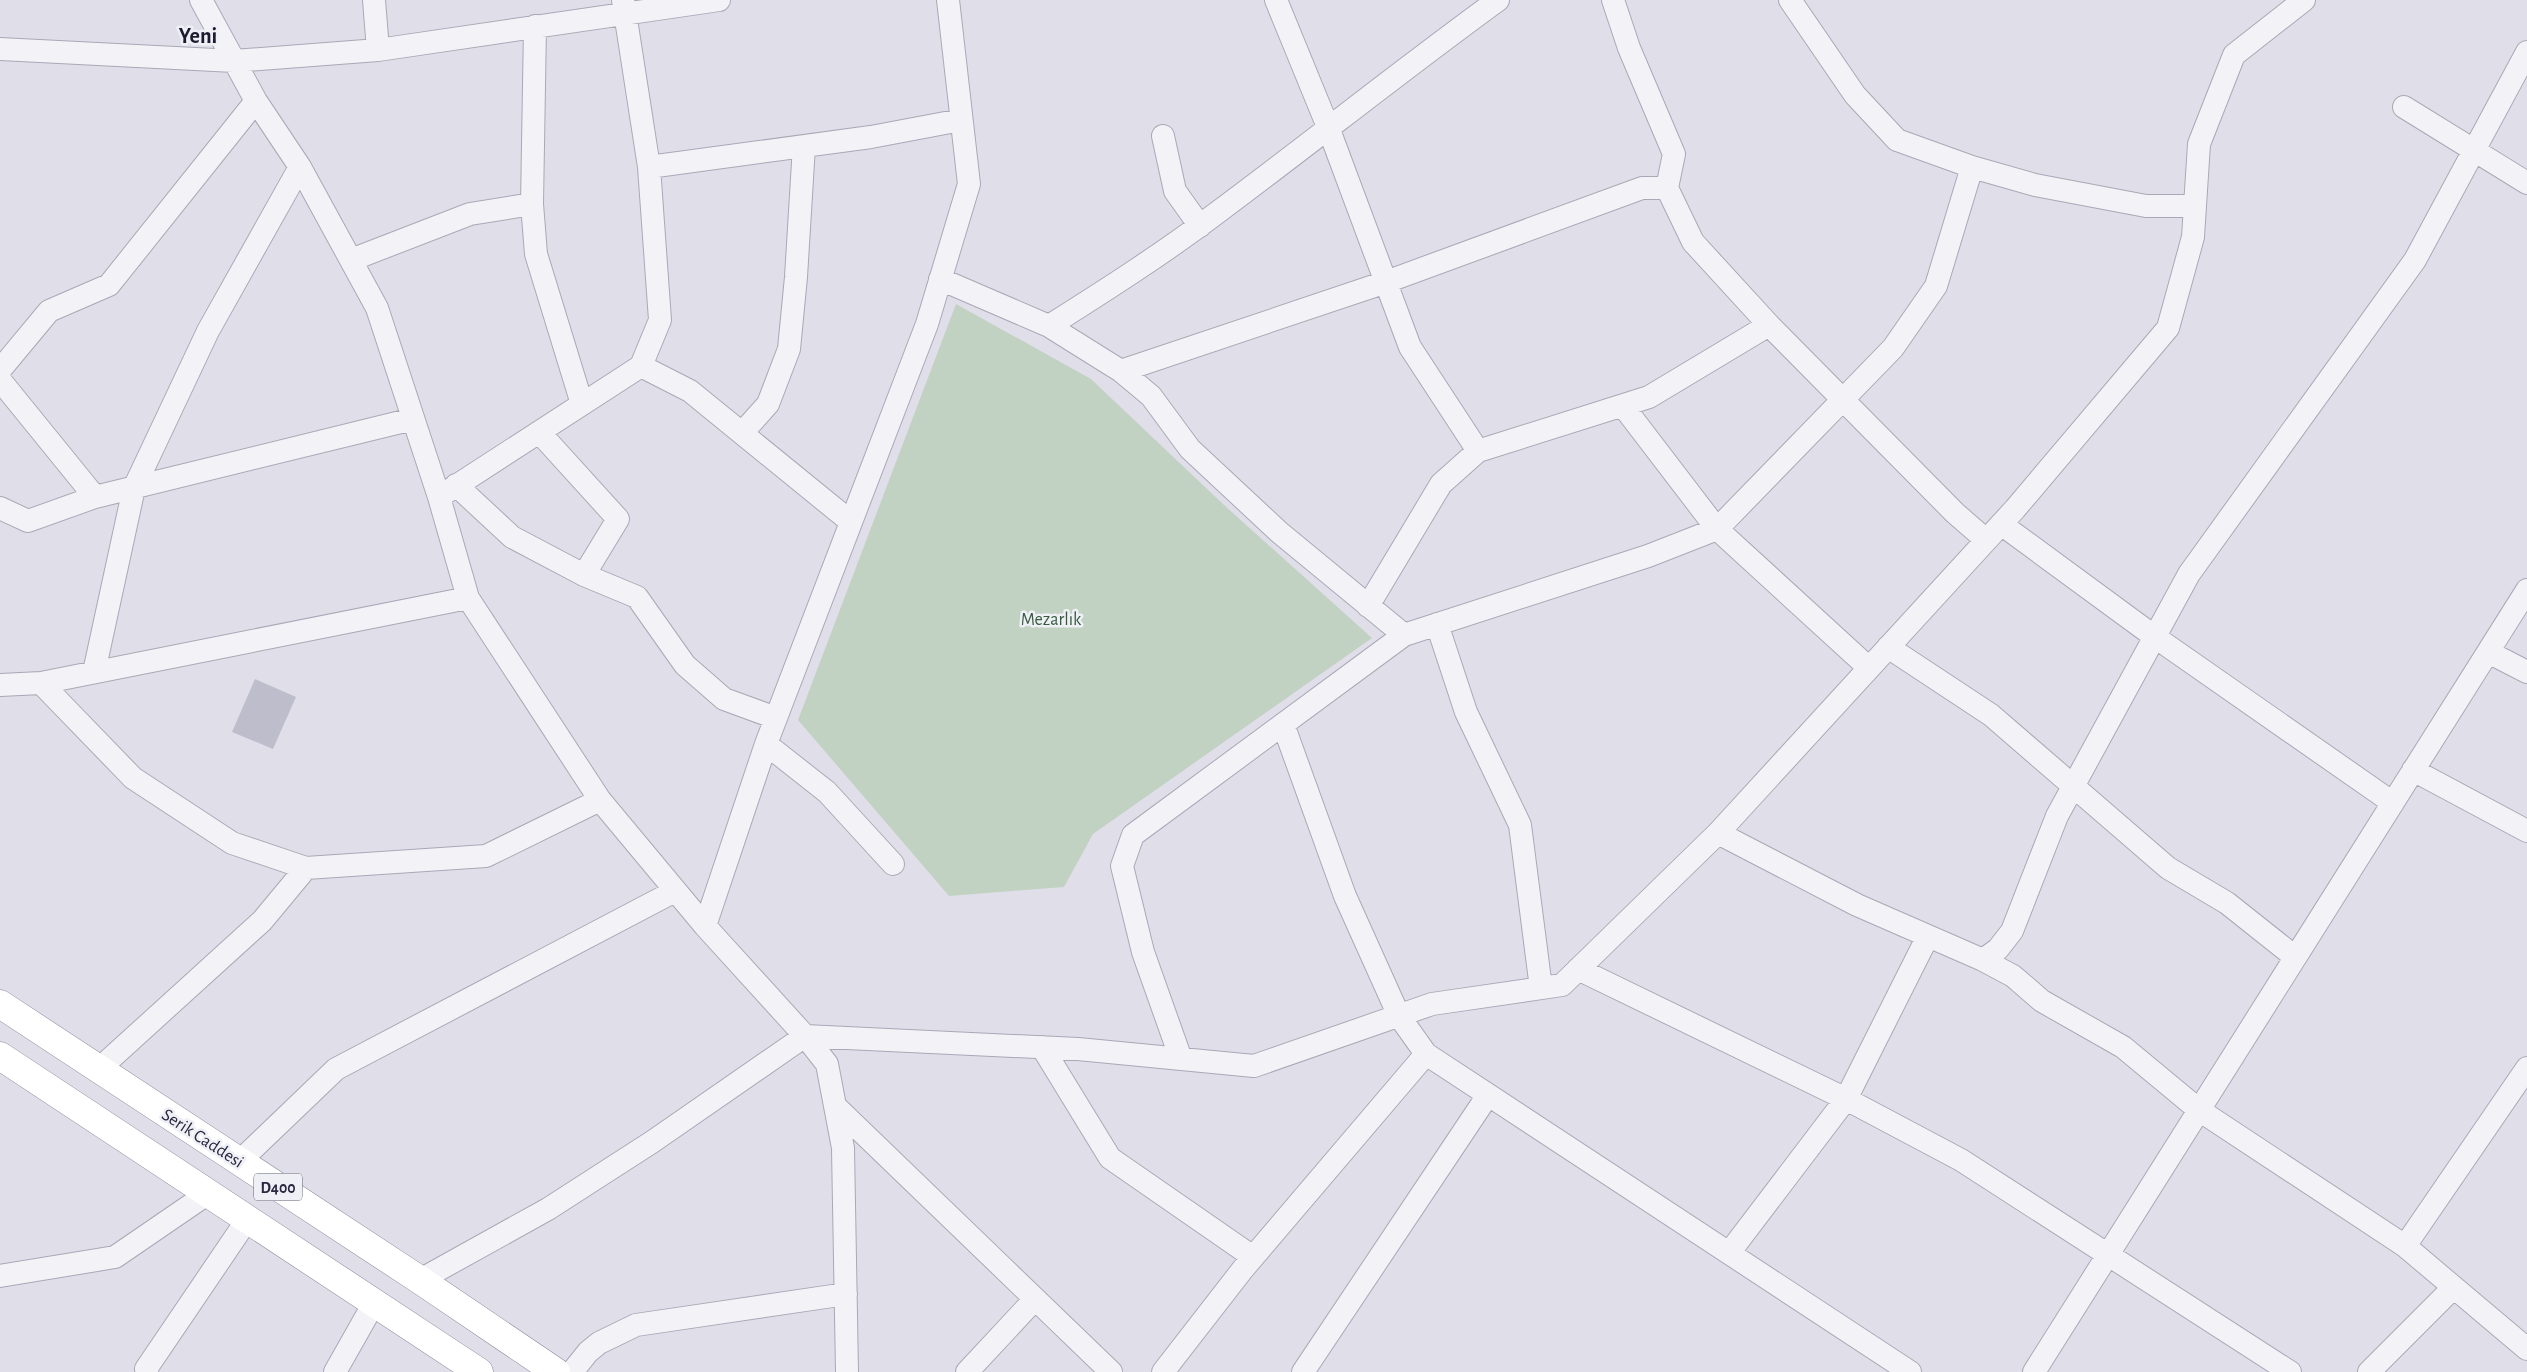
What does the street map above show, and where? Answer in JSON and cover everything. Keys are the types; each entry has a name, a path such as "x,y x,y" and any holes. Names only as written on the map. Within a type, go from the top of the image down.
{"highway":[{"name":"Serik Caddesi","path":"0,1004 420,1280 556,1372"},
{"name":"D400","path":"0,1056 479,1372"}],"street":[{"path":"201,0 256,101 300,167 377,308 413,418 447,491 468,598 600,800 705,926 805,1036 827,1064 843,1148 848,1372"},
{"path":"374,0 378,50"},
{"path":"0,49 234,61 378,50 535,26 624,6 719,0"},
{"path":"705,926 766,744 927,324 969,184 948,0"},
{"path":"1276,0 1328,127 1410,347 1478,451"},
{"path":"1049,326 1200,226 1328,127 1498,0"},
{"path":"1613,0 1629,48 1674,154 1667,188 1692,242 1769,325 1955,513 1994,532 2155,637 2392,803"},
{"path":"1790,0 1854,95 1897,140 1972,167 2035,185 2146,206 2195,206"},
{"path":"420,1280 548,1209 652,1142 805,1036 1042,1047 1254,1066 1432,1004 1562,985 1718,833 1994,532 2168,328 2193,237 2199,144 2234,55 2294,3"},
{"path":"447,491 641,366 660,320 649,167 624,6"},
{"path":"535,26 532,204 536,254 582,404"},
{"path":"1983,960 1998,949 2012,931 2057,816 2189,574 2415,260 2527,52"},
{"path":"0,370 49,311 109,284 256,101"},
{"path":"2404,107 2527,183"},
{"path":"649,167 804,146 962,120"},
{"path":"1163,136 1175,192 1200,226"},
{"path":"742,433 768,404 789,348 804,146"},
{"path":"94,672 134,488 208,331 300,167"},
{"path":"1181,1059 1143,952 1122,866 1133,835 1404,635 1648,556 1717,529 1893,348 1936,286 1972,167"},
{"path":"1120,371 1386,282 1642,188 1667,188"},
{"path":"351,260 470,214 532,204"},
{"path":"940,279 1049,326 1120,371 1152,396 1190,449 1279,532 1404,635"},
{"path":"1368,606 1441,484 1478,451 1649,398 1769,325"},
{"path":"641,366 690,391 851,522"},
{"path":"0,380 95,497"},
{"path":"1623,406 1717,529 1868,668"},
{"path":"0,508 28,521 95,497 413,418"},
{"path":"538,432 618,518 584,575"},
{"path":"447,491 512,537 584,575 637,597 685,665 724,698 776,718"},
{"path":"2034,1372 2527,590"},
{"path":"0,685 41,683 468,598"},
{"path":"1437,624 1466,712 1520,825 1541,988"},
{"path":"1888,646 1991,715 2168,868 2227,903 2295,957"},
{"path":"2488,652 2527,672"},
{"path":"41,683 132,778 232,843 306,868 486,856 600,800"},
{"path":"1283,724 1345,896 1399,1016 1426,1054 1910,1372"},
{"path":"766,744 827,792 893,864"},
{"path":"2413,770 2527,831"},
{"path":"1718,833 1857,905 1983,960 2013,976 2042,1002 2123,1047 2199,1110 2405,1246 2527,1349"},
{"path":"99,1069 262,921 306,868"},
{"path":"239,1162 336,1069 675,891"},
{"path":"1729,1253 1846,1099 1928,936"},
{"path":"1578,969 1846,1099 1961,1160 2290,1372"},
{"path":"1042,1047 1110,1158 1253,1257"},
{"path":"1163,1372 1253,1257 1426,1054"},
{"path":"2405,1246 2527,1068"},
{"path":"1303,1372 1488,1095"},
{"path":"835,1106 1111,1372"},
{"path":"0,1276 115,1257 207,1194"},
{"path":"147,1372 146,1369 247,1220"},
{"path":"2368,1372 2453,1288"},
{"path":"572,1372 588,1352 599,1343 636,1325 846,1294"},
{"path":"967,1372 1035,1299"},
{"path":"335,1372 374,1303"}],"green space":[{"name":"Mezarlık","path":"956,304 1091,379 1224,505 1372,638 1093,834 1064,887 949,896 798,720"}],"building":[{"path":"255,679 296,697 273,749 232,732"}],"district":[{"name":"Yeni","path":"198,35"}]}
